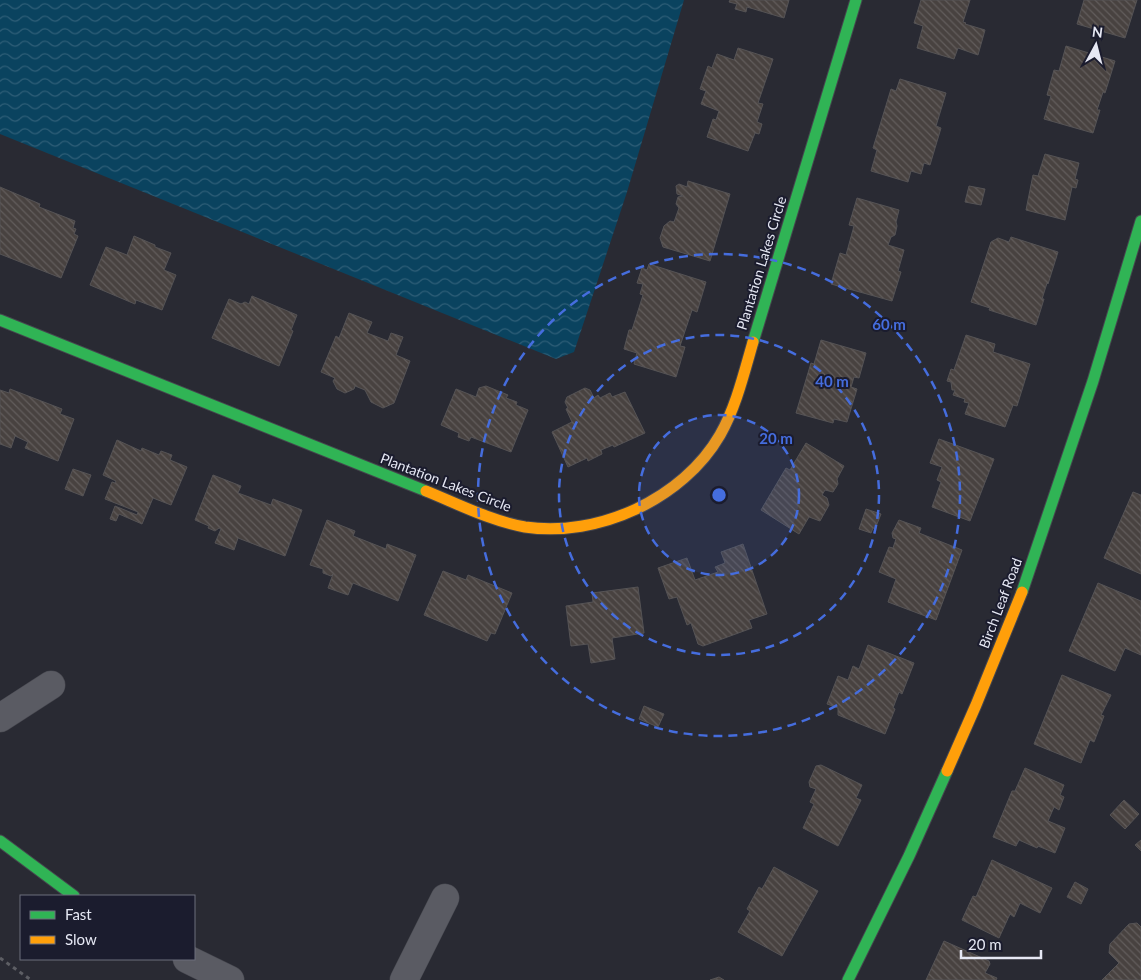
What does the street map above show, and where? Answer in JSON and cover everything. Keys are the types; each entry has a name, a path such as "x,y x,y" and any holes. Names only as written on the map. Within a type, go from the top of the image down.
{"street":[{"name":"Plantation Lakes Circle","path":"0,320 490,517 527,528 556,529 588,526 609,521 642,507 674,487 698,464 720,436 736,398 856,0"},
{"name":"Birch Leaf Road","path":"848,980 910,856 976,705 1028,576 1093,381 1141,221"},
{"path":"0,718 51,685"},
{"path":"0,841 73,895"},
{"path":"404,980 445,898"},
{"path":"189,960 230,980"}],"path":[{"path":"0,958 31,980"}],"water":[{"path":"0,0 684,0 627,192 574,352 556,359 0,134"}],"building":[{"path":"730,0 789,0 784,18 747,7 746,12 735,9 737,4 729,2"},
{"path":"921,0 970,0 963,22 985,30 978,55 958,48 954,59 917,48 923,26 914,23"},
{"path":"1084,0 1137,0 1125,38 1077,24"},
{"path":"1066,46 1115,61 1105,93 1103,92 1097,110 1100,110 1093,133 1044,119 1051,96 1047,95 1054,70 1059,71"},
{"path":"738,48 773,59 758,103 763,104 757,122 762,124 759,134 755,133 748,151 707,137 713,119 716,120 719,111 701,104 706,91 700,89 708,66 712,68 717,54 734,60"},
{"path":"900,79 946,93 936,126 941,128 930,165 924,163 921,174 911,171 908,182 871,171 877,150 873,148 891,89 896,91"},
{"path":"1045,154 1079,163 1075,179 1078,180 1076,188 1072,187 1065,220 1026,210 1033,175 1038,176"},
{"path":"688,181 730,194 710,261 663,247 660,238 664,226 670,221 674,222 679,208 676,204 678,197 683,196 677,194 676,186 679,184 687,187"},
{"path":"969,186 985,189 981,205 965,202"},
{"path":"0,187 40,204 39,207 75,221 73,228 76,229 74,234 78,236 61,278 0,254"},
{"path":"857,198 899,210 895,235 891,237 888,245 904,250 898,271 901,272 892,301 831,284 840,253 846,255 854,226 849,225"},
{"path":"134,236 171,253 164,270 176,275 162,310 136,300 135,304 90,285 106,247 127,255"},
{"path":"1011,237 1058,252 1042,299 1044,299 1036,325 989,310 990,308 971,302 991,242 998,238 1009,242"},
{"path":"649,264 706,282 697,312 692,310 680,346 685,347 676,377 634,364 637,353 624,349 629,330 632,330 643,295 640,294 643,284 637,283 642,268 647,270"},
{"path":"252,296 297,315 291,330 293,331 279,366 212,338 229,299 241,304 245,302 249,304"},
{"path":"349,313 372,322 367,333 388,341 391,333 403,337 396,355 410,361 394,403 383,408 371,402 365,390 355,386 354,389 345,393 337,389 333,381 335,378 321,372 336,336 339,338"},
{"path":"966,335 995,344 993,352 1030,364 1017,406 1013,405 1005,427 965,414 969,403 964,402 965,399 953,395 955,390 952,390 951,382 947,381 951,369 954,370"},
{"path":"821,340 866,353 859,378 854,377 851,387 857,389 847,422 834,419 833,423 796,413 811,363 814,364"},
{"path":"486,386 508,395 506,398 517,402 516,405 528,410 511,452 471,437 469,441 458,437 459,433 441,425 456,389 476,397 479,388"},
{"path":"585,388 590,390 594,398 598,395 600,398 610,393 612,397 625,392 645,433 614,447 613,445 601,450 602,454 588,461 587,458 568,467 552,432 572,422 565,402 567,397"},
{"path":"10,389 62,409 60,414 74,419 58,461 25,448 28,442 15,436 11,448 0,444 0,390 9,393"},
{"path":"939,439 994,459 970,521 932,507 941,482 937,480 942,467 930,463"},
{"path":"117,440 141,451 142,448 159,455 161,451 172,455 170,460 187,467 171,505 153,498 142,524 119,514 116,521 110,519 115,506 137,515 138,512 105,499 112,482 115,483 116,481 103,475"},
{"path":"806,443 844,466 833,492 825,490 822,495 827,498 829,505 820,521 809,517 799,534 761,510 786,468 790,470"},
{"path":"73,469 91,475 83,496 65,489"},
{"path":"213,475 241,486 238,493 271,505 273,499 302,510 285,556 238,538 234,550 215,543 221,529 219,528 215,531 195,520"},
{"path":"1133,492 1141,495 1141,574 1104,558"},
{"path":"866,509 881,514 875,529 873,528 871,533 859,529"},
{"path":"327,520 355,531 353,536 386,549 387,544 416,555 398,601 353,583 348,595 328,588 333,574 331,576 323,573 323,569 310,565"},
{"path":"899,520 921,528 919,533 962,550 936,620 888,602 896,579 879,572 889,547 893,548 896,539 893,538 892,533"},
{"path":"743,544 767,614 749,620 752,628 703,646 698,644 691,623 687,625 677,597 669,599 658,568 687,558 695,580 718,572 715,567 725,563 721,552"},
{"path":"443,571 466,580 468,575 512,593 495,634 491,633 487,641 424,615"},
{"path":"1098,583 1141,601 1141,655 1125,648 1115,671 1069,651"},
{"path":"638,587 644,633 612,638 615,659 591,663 588,644 571,646 566,606 593,602 592,593"},
{"path":"868,645 914,663 902,694 899,692 893,708 895,709 885,734 838,715 838,708 827,704 838,676 848,680 853,666 859,669"},
{"path":"1062,675 1111,695 1101,715 1104,716 1094,742 1090,740 1081,763 1034,744"},
{"path":"644,706 664,714 658,727 639,719"},
{"path":"821,765 862,785 856,798 861,800 838,846 803,828 814,804 810,802 816,789 810,787 809,782 816,766"},
{"path":"1025,768 1064,785 1060,795 1064,797 1059,810 1054,807 1048,821 1065,828 1055,853 1019,840 1016,846 993,837 1012,791 1015,791"},
{"path":"1124,800 1139,814 1125,829 1110,815"},
{"path":"1141,840 1141,851 1135,845"},
{"path":"992,860 1052,888 1040,913 1020,903 1014,917 1010,914 999,938 962,920 973,896 976,897"},
{"path":"774,867 818,891 782,956 738,932 750,911 747,909 759,887 762,889"},
{"path":"1075,882 1088,889 1081,904 1067,897"},
{"path":"1137,923 1141,927 1141,980 1102,980 1119,963 1109,953 1110,944 1129,924"},
{"path":"944,941 989,961 990,964 985,973 997,978 996,980 926,980"},
{"path":"719,977 724,980 710,980"}],"traffic: fast":[{"path":"753,342 856,0"},
{"path":"1022,592 1093,381 1141,221"},
{"path":"0,320 426,491"},
{"path":"848,980 909,856 947,771"},
{"path":"0,841 73,895"}],"traffic: slow":[{"path":"426,491 487,516 525,527 553,529 581,526 609,520 636,509 661,495 684,478 704,458 726,424 743,378 753,342"},
{"path":"947,771 1022,592"}]}
